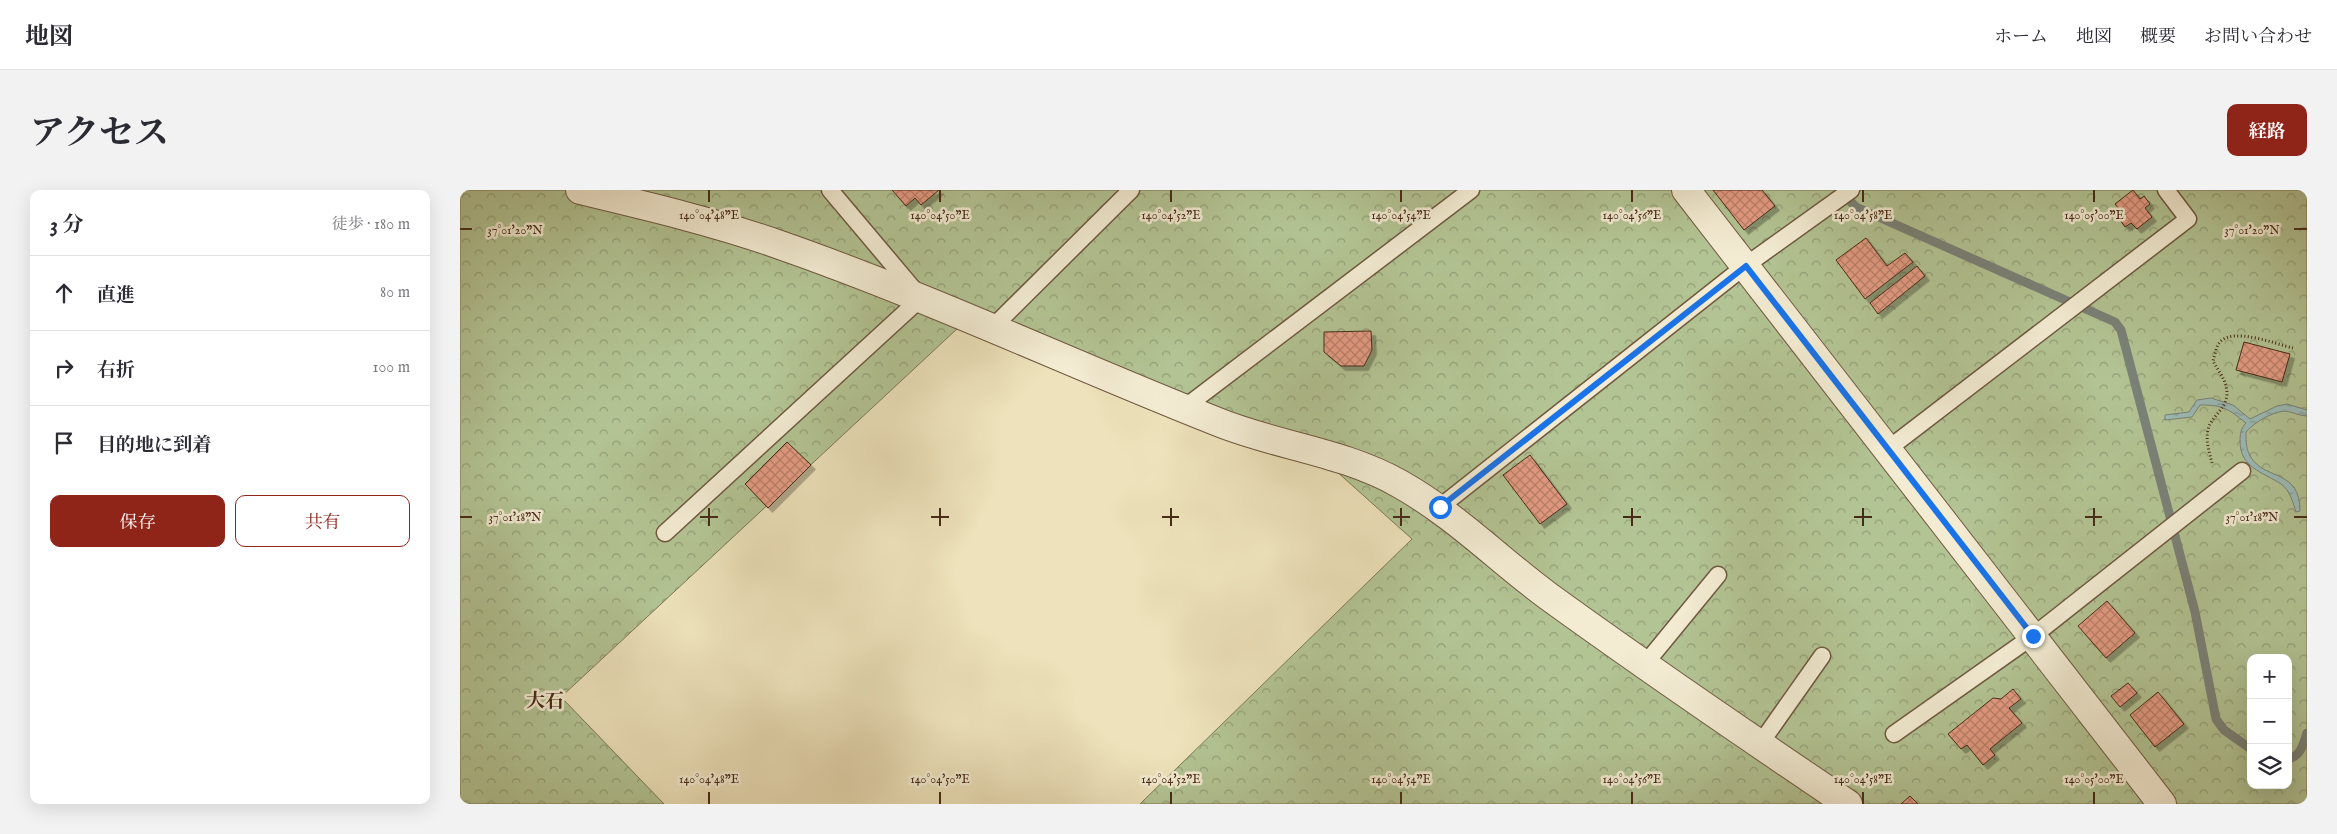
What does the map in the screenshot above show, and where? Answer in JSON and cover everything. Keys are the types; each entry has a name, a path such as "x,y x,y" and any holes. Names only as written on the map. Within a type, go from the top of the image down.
{"street":[{"path":"580,190 663,210 778,244 921,298 1222,424 1367,467 1440,507 1542,591 1848,804"},
{"path":"1686,190 2162,804"}],"lane":[{"path":"665,533 921,298 830,190"},
{"path":"992,328 1131,190"},
{"path":"1184,408 1471,190"},
{"path":"1440,507 1746,266 1850,190"},
{"path":"1888,449 2188,219 2166,190"},
{"path":"1894,734 2033,636 2242,471"},
{"path":"1645,664 1718,575"},
{"path":"1760,744 1822,656"}],"path":[{"path":"2219,489 2206,439 2210,424 2219,414 2226,401 2226,386 2213,361 2219,342 2230,336 2244,336 2293,348"}],"green space":[{"path":"460,190 2307,190 2307,804 1140,804 1412,539 1335,470 958,328 561,697 664,804 460,804"}],"water":[{"path":"2211,398 2233,405 2250,419 2277,406 2287,404 2307,410 2307,416 2284,411 2273,414 2258,421 2246,432 2247,450 2252,459 2258,466 2289,482 2299,498 2300,511 2296,512 2291,497 2281,484 2248,463 2241,450 2240,438 2246,423 2235,414 2220,407 2200,405 2192,417 2165,420 2165,415 2189,412 2197,400"}],"building":[{"path":"892,190 939,190 921,205 915,198 906,206"},
{"path":"1713,190 1762,190 1775,206 1744,230"},
{"path":"2133,190 2140,199 2144,196 2150,204 2145,208 2152,217 2137,229 2131,223 2125,227 2118,217 2122,213 2115,204"},
{"path":"1866,238 1887,266 1905,253 1913,262 1865,299 1836,260"},
{"path":"1917,266 1925,276 1878,314 1870,303"},
{"path":"1371,331 1372,350 1364,366 1341,366 1324,352 1324,332"},
{"path":"2244,342 2290,354 2282,382 2236,370"},
{"path":"787,442 811,465 768,508 745,484"},
{"path":"1530,455 1567,504 1540,524 1503,475"},
{"path":"2107,601 2135,633 2106,658 2078,626"},
{"path":"2128,683 2137,693 2120,707 2111,696"},
{"path":"2013,689 2021,699 2009,708 2022,723 1990,749 1995,755 1983,765 1967,745 1961,749 1948,734 1993,698 2001,699"},
{"path":"2158,692 2184,724 2155,747 2130,715"},
{"path":"1910,796 1918,804 1901,804"}],"waterway":[{"path":"1843,194 1856,207 2115,322 2121,330 2195,612 2216,719 2224,730 2247,746"},
{"path":"2292,758 2299,753 2307,733"}],"district":[{"name":"大石","path":"545,700"}],"route":[{"path":"1440,507 1746,266 2033,636"}]}
